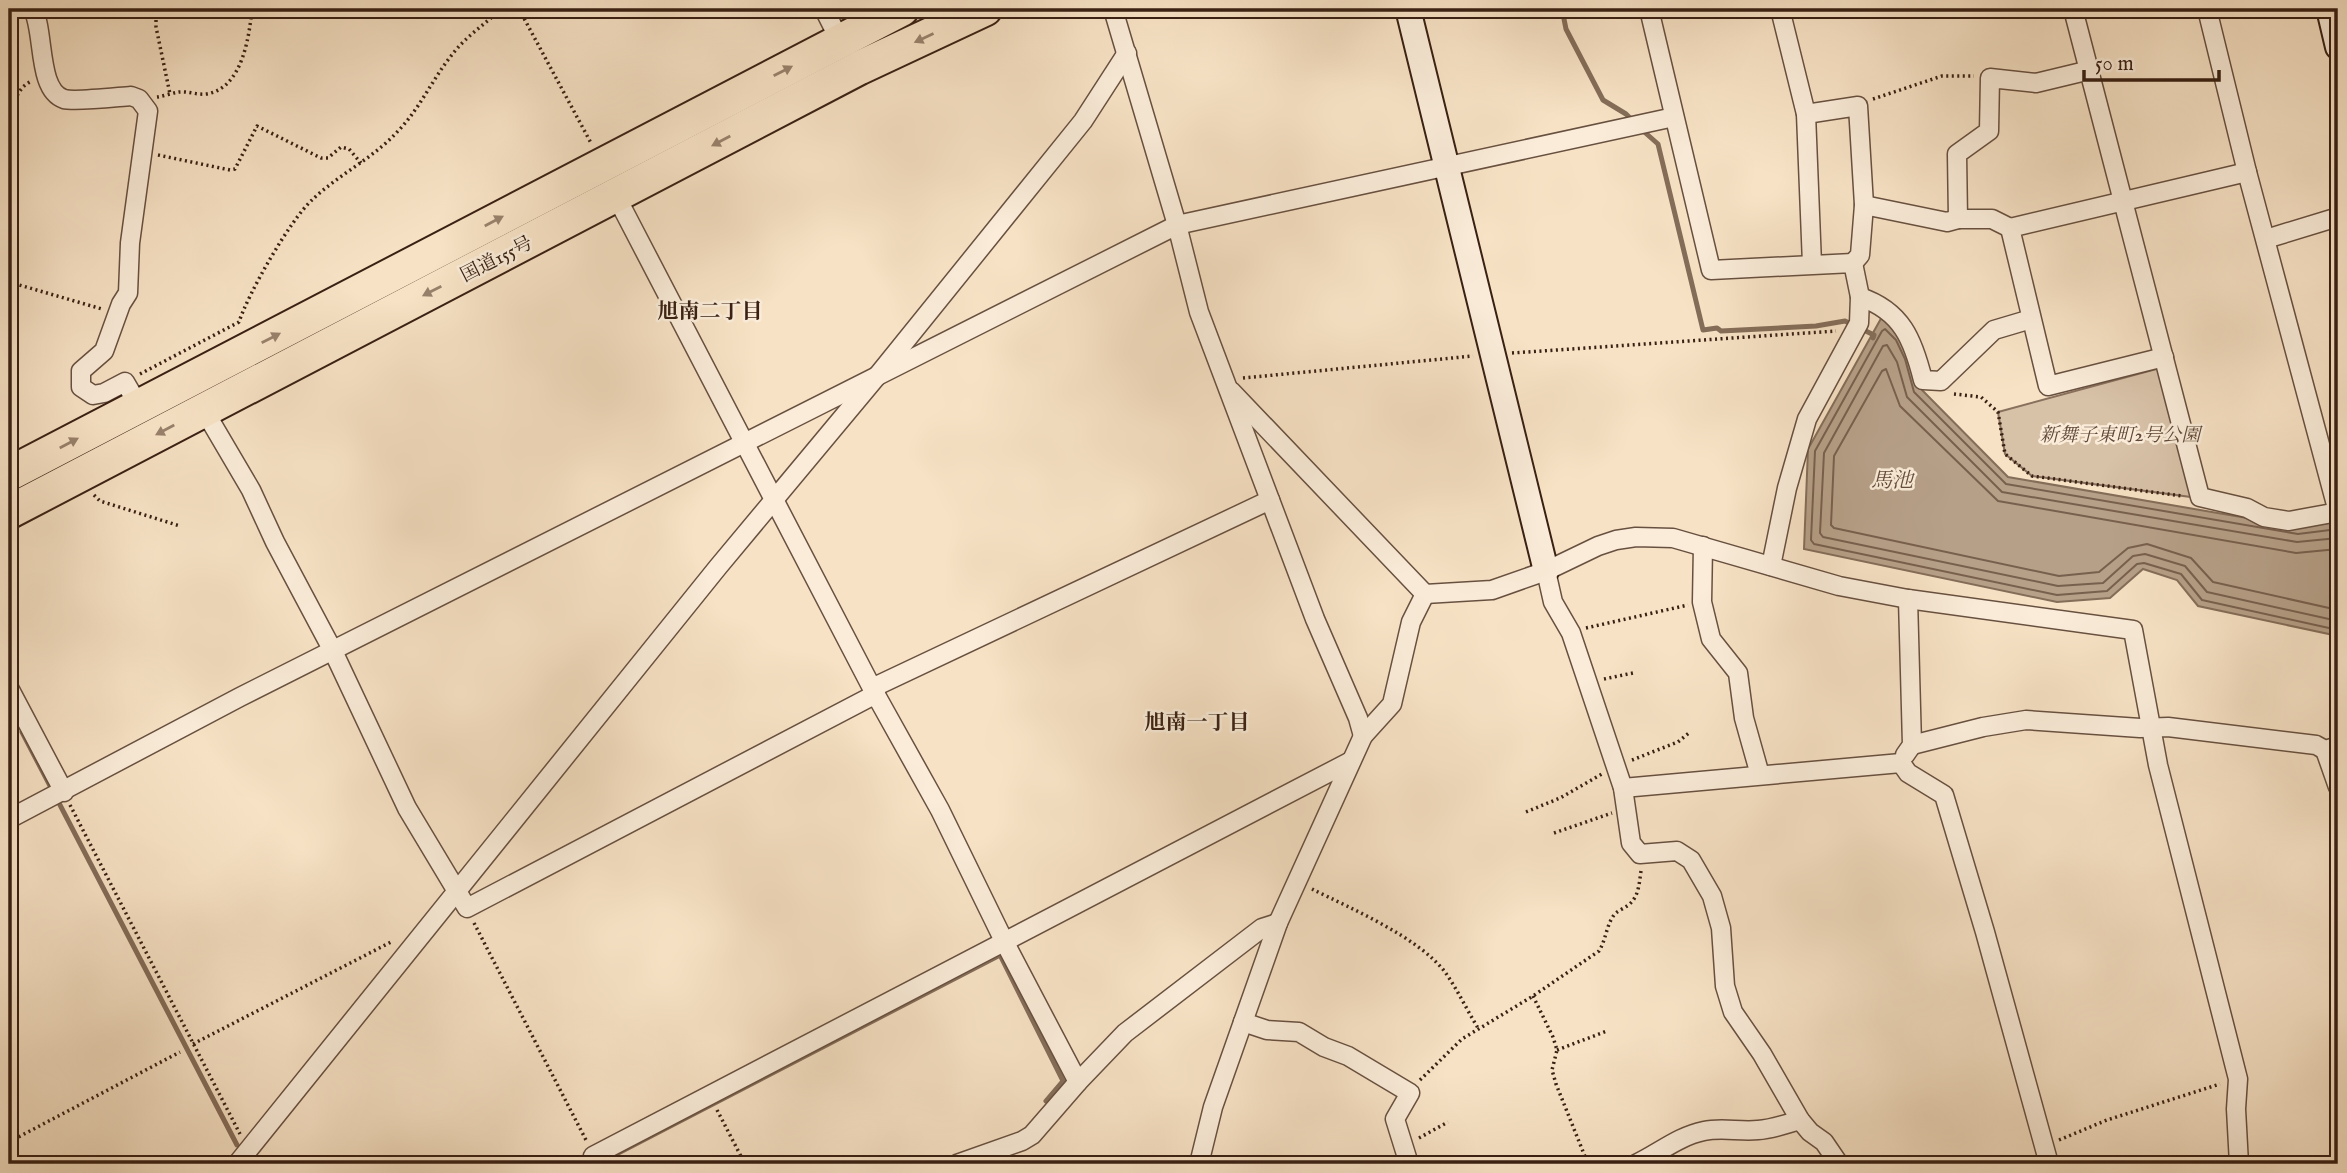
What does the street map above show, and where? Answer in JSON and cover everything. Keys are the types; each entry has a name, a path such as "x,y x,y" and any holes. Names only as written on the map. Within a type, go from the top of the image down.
{"highway":[{"name":"国道155号","path":"9,474 132,394 602,164 902,9"},
{"name":"国道155号","path":"9,512 859,68 985,9"}],"street":[{"path":"33,9 41,36 46,79 53,92 65,99 131,96 139,99 148,111 130,243 128,293 104,351 84,367 80,382 85,391 97,395 132,394"},
{"path":"824,9 840,41"},
{"path":"1113,9 1177,225 1199,312 1315,619 1358,718 1363,736"},
{"path":"1408,9 1553,602 1570,632 1623,788 1631,843 1640,853 1677,850 1691,860 1712,896 1721,928 1725,986 1733,1012 1800,1120 1824,1142 1839,1164"},
{"path":"1649,9 1711,270 1853,262 1860,255 1864,205 1858,106 1806,114"},
{"path":"1780,9 1806,114 1812,264"},
{"path":"2073,9 2200,497 2247,508 2264,517 2289,521 2338,512 2247,172 2207,9"},
{"path":"2329,9 2338,47"},
{"path":"243,1157 718,567 878,375 1083,121 1127,53"},
{"path":"1958,219 1957,154 1989,131 1990,78 2036,83 2090,70"},
{"path":"9,819 240,697 1177,225 1674,117"},
{"path":"1864,205 1947,222 1958,219 1992,219 2010,228 2247,172"},
{"path":"616,196 874,691 940,810 1004,941 1078,1082"},
{"path":"2266,239 2338,217"},
{"path":"2010,228 2048,386 2164,357"},
{"path":"1771,566 1787,488 1807,419 1859,323 1860,296 1853,262"},
{"path":"1860,296 1877,302 1888,310 1909,335 1923,380 1941,381 1994,330 2031,319"},
{"path":"1225,383 1425,594 1492,590 1546,571 1616,540 1636,537 1673,538 1839,586 1908,599 2133,631 2158,765 2238,1079 2236,1109 2239,1164"},
{"path":"204,410 251,490 275,542 333,651 407,808 467,908 874,691 1270,500"},
{"path":"1703,545 1702,602 1711,639 1738,673 1744,718 1760,775"},
{"path":"1199,1164 1213,1107 1278,923 1363,736 1392,704 1411,622 1425,594"},
{"path":"1901,762 1912,745 1908,599"},
{"path":"9,688 64,792"},
{"path":"1912,745 1983,727 2026,720 2140,728 2152,726 2332,748 2338,787"},
{"path":"593,1156 1351,761"},
{"path":"1623,788 1901,762"},
{"path":"1901,762 1908,773 1944,794 2049,1164"},
{"path":"957,1164 1032,1135 1125,1033 1262,928 1278,923"},
{"path":"1243,1022 1267,1030 1299,1032 1324,1047 1348,1056 1410,1093 1395,1119 1406,1156"},
{"path":"1636,1164 1701,1131 1756,1131 1800,1120"}],"path":[{"path":"156,9 156,27 170,94"},
{"path":"144,105 155,97 181,92 203,95 224,87 241,61 249,36 252,9"},
{"path":"132,394 198,342 239,323 244,307 293,223 309,202 399,130 450,57 471,34 501,9"},
{"path":"519,9 602,164"},
{"path":"1858,106 1942,76 1990,78"},
{"path":"9,144 16,96 24,84 46,79"},
{"path":"142,152 235,169 240,164 257,126 321,158 327,158 341,147 349,149 361,163"},
{"path":"9,282 118,314"},
{"path":"1225,383 1492,355 1847,331 1854,334"},
{"path":"1941,381 1942,391 1981,397 1998,412 2005,454 2032,476 2200,497"},
{"path":"81,474 100,501 180,526"},
{"path":"1570,632 1702,602"},
{"path":"1588,685 1607,677 1633,673"},
{"path":"64,792 193,1044 243,1157"},
{"path":"1554,833 1597,817 1627,813"},
{"path":"1410,1093 1462,1039 1600,951 1615,914 1632,904 1637,897 1640,853"},
{"path":"1297,881 1401,936 1435,963 1444,972 1478,1028"},
{"path":"467,908 593,1156"},
{"path":"193,1044 415,929 425,930"},
{"path":"1533,996 1553,1037 1557,1050 1552,1070 1588,1164"},
{"path":"1557,1050 1607,1031"},
{"path":"9,1142 180,1052"},
{"path":"2044,1144 2107,1120 2238,1079"},
{"path":"709,1094 745,1164"},
{"path":"1406,1156 1448,1122"}],"green space":[{"name":"新舞子東町2号公園","path":"2160,368 2191,497 2032,476 2005,454 1998,412"}],"water":[{"name":"馬池","path":"1883,315 1902,335 1912,357 1920,388 2008,477 2299,527 2336,522 2338,636 2198,606 2177,580 2143,569 2110,598 2057,602 1804,549 1808,449"}],"waterway":[{"path":"1562,9 1566,29 1603,100 1634,122"},
{"path":"1641,129 1658,144 1703,330 1816,326 1845,321 1874,335 1873,338"},
{"path":"115,437 209,389"},
{"path":"9,493 45,474"},
{"path":"22,732 237,1145"},
{"path":"597,1164 1000,955 1063,1081 1046,1101"}],"district":[{"name":"旭南二丁目","path":"710,311"},
{"name":"旭南一丁目","path":"1197,722"}]}
